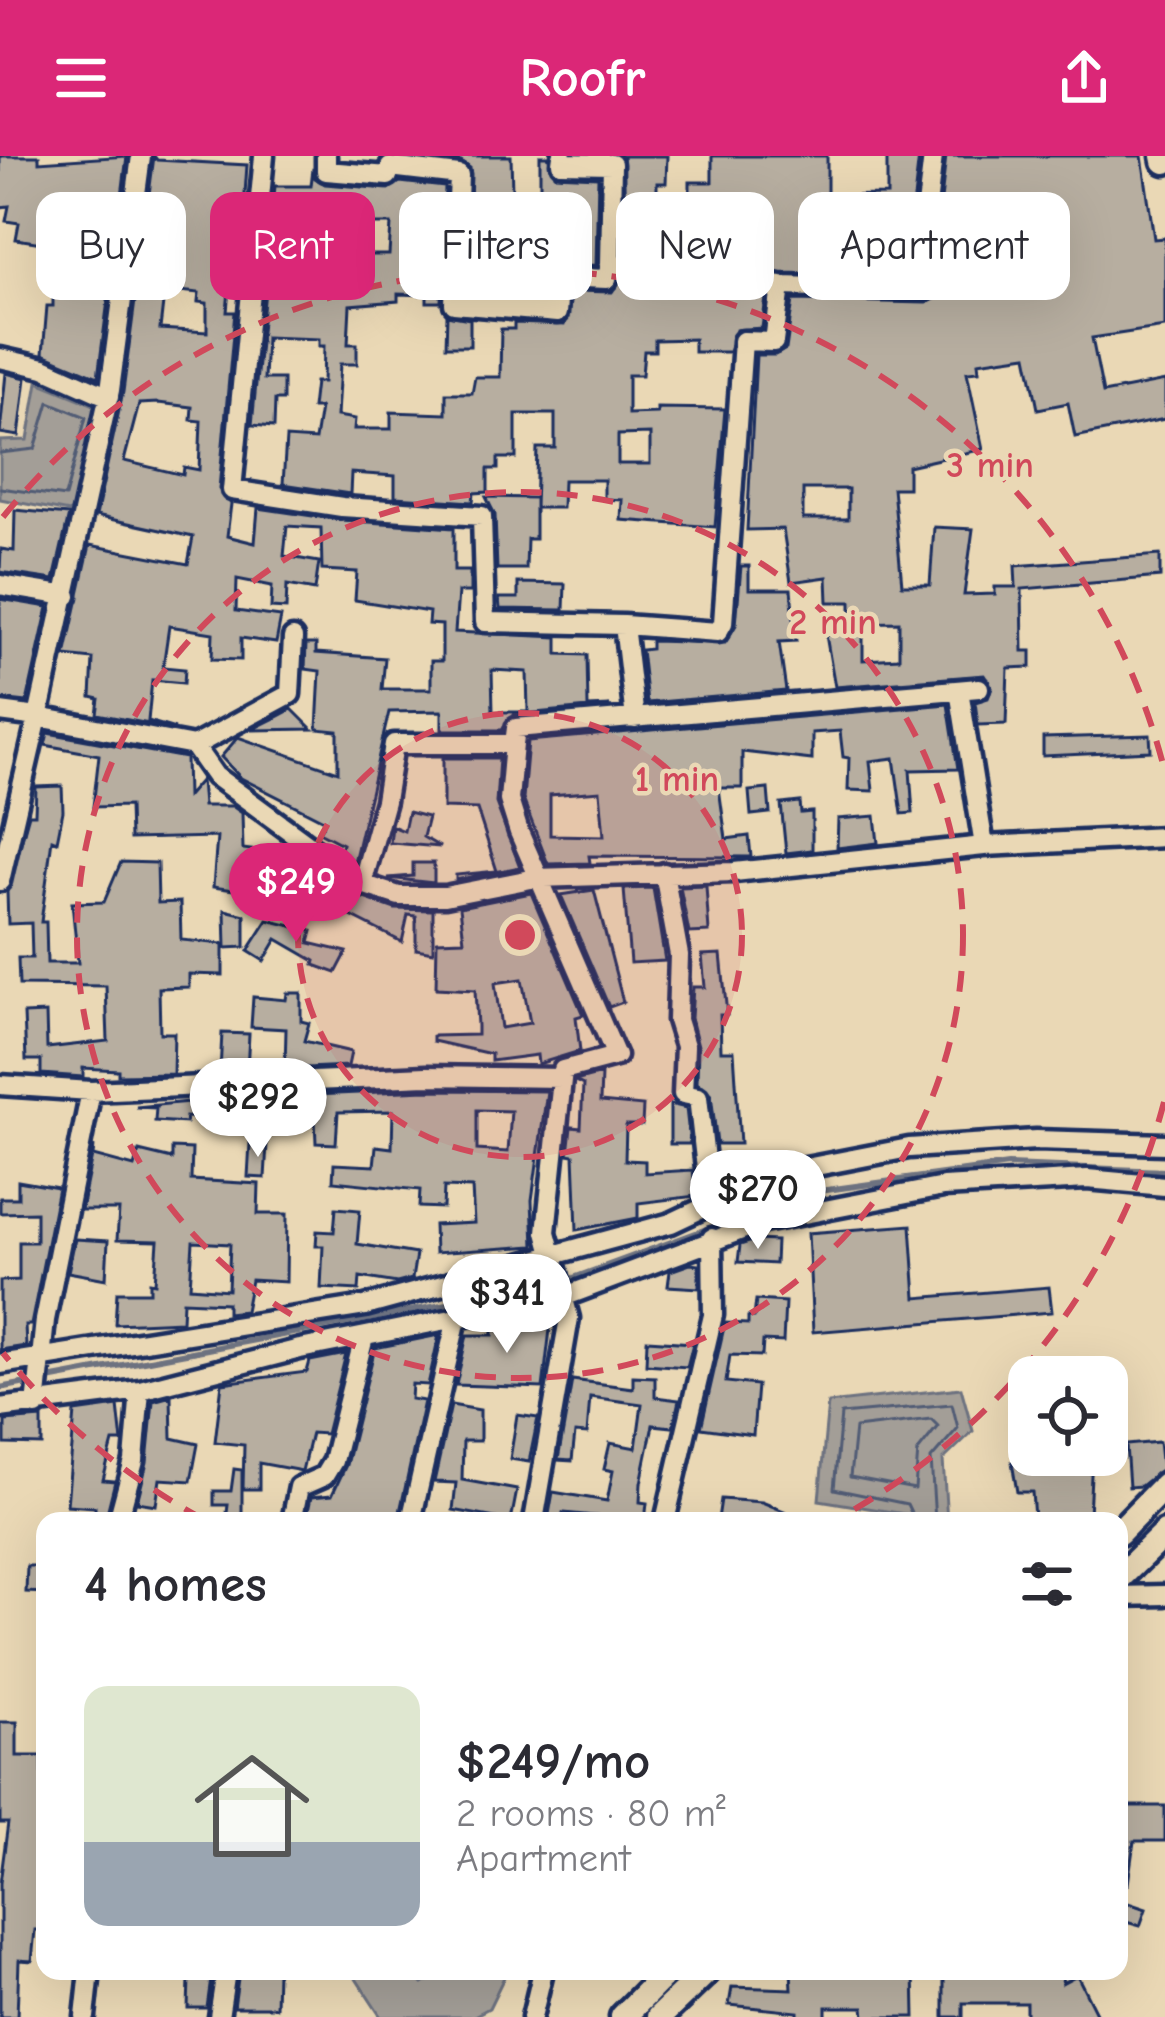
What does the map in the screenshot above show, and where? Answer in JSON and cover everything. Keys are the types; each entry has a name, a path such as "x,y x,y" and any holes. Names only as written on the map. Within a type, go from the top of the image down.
{"main road":[{"path":"1128,1523 1165,1485"},
{"path":"1128,1569 1165,1533"},
{"path":"622,2017 659,1980"},
{"path":"659,2017 697,1980"}],"street":[{"path":"0,881 109,397 142,156"},
{"path":"264,156 232,490 341,507 482,516 485,622 718,632 723,623 743,341 774,342 782,286"},
{"path":"326,156 326,171 388,176 390,167 460,165 454,304 557,313 560,278 607,279 610,264 612,164 561,163 562,156"},
{"path":"610,264 782,286 921,290 932,156"},
{"path":"0,358 44,368 109,397"},
{"path":"0,585 67,596"},
{"path":"624,625 635,719"},
{"path":"0,712 194,746 290,694 293,638"},
{"path":"536,1512 569,1318 546,1232 562,1070 616,1056 536,878 509,800 516,728 969,689 984,846"},
{"path":"362,884 385,801 394,744 514,744"},
{"path":"194,746 215,776 362,884 399,896 446,896 536,878 664,874 984,846 1165,837"},
{"path":"0,777 24,778"},
{"path":"664,874 679,956 677,1020 685,1046 683,1094 698,1097 710,1204"},
{"path":"0,1085 92,1091 426,1076 562,1078"},
{"path":"37,1382 92,1091"},
{"path":"3,1410 37,1382 554,1258 671,1223 776,1174 909,1148 1036,1141 1165,1144"},
{"path":"0,1364 37,1382 140,1390 364,1336 563,1297 763,1222 944,1186 1087,1179 1165,1186"},
{"path":"667,1512 713,1315 712,1238"},
{"path":"413,1512 457,1318"},
{"path":"294,1512 299,1487 324,1476 333,1461 364,1336"},
{"path":"120,1512 134,1461 140,1390"},
{"path":"1128,1596 1165,1595"},
{"path":"85,2017 89,1980"},
{"path":"219,2017 225,1980"},
{"path":"532,2017 541,1980"}],"water":[{"path":"38,382 102,408 74,513 0,499 0,441 28,440"},
{"path":"961,1388 973,1431 943,1460 946,1512 892,1512 819,1500 828,1403"},
{"path":"357,1980 419,1980 423,1984 429,1980 503,1980 489,2008 472,2017 381,2017"}],"building":[{"path":"0,156 39,156 39,162 127,156 122,192 36,192 36,242 16,239 19,223 6,221 9,206 0,207"},
{"path":"154,156 157,160 247,165 245,192 210,192 210,300 228,300 227,312 235,312 219,489 231,504 227,536 255,543 258,508 340,520 454,528 454,571 470,571 470,592 458,592 455,632 558,637 558,654 587,655 588,707 610,706 514,715 502,730 442,730 442,711 389,712 354,862 340,851 342,844 319,832 325,821 241,778 221,757 238,737 338,772 338,731 317,729 320,671 305,669 306,644 316,644 316,653 385,658 382,689 431,689 431,661 442,661 442,625 428,624 429,612 355,600 357,572 322,570 321,528 287,526 284,556 319,562 315,590 287,585 286,609 271,608 272,586 237,579 236,611 281,617 276,643 241,638 241,660 212,659 213,633 169,626 163,667 185,669 184,683 152,680 148,721 175,729 97,714 99,699 91,697 93,659 65,656 90,545 188,564 193,537 96,516 123,392 135,300 163,300 160,329 207,332 207,303 198,302 199,293 186,292 186,192 149,192","holes":["139,404 192,407 191,420 201,421 199,470 184,467 183,475 124,461","492,670 527,672 528,712 493,712"]},
{"path":"412,156 511,156 512,192 470,192 470,168 461,162"},
{"path":"540,156 548,156 555,175 598,177 596,265 592,265 592,192 540,192"},
{"path":"623,156 667,156 666,183 657,183 657,192 624,192"},
{"path":"712,156 827,156 827,192 798,192 798,273 774,272 774,192 690,192 690,182 712,182"},
{"path":"887,156 919,156 915,192 887,192"},
{"path":"946,156 1142,156 1154,239 1165,238 1165,327 1092,338 1103,393 1165,381 1165,419 1075,437 1068,403 1038,409 1027,355 978,362 979,371 967,372 983,449 908,466 908,488 893,488 902,585 930,585 934,527 973,529 964,595 995,594 995,587 1016,587 1015,566 1160,555 1160,577 1022,589 1023,651 1031,651 1031,667 1008,668 1006,724 978,725 975,702 988,698 992,688 984,675 835,687 826,635 863,629 863,660 899,658 899,622 851,623 851,602 828,602 827,577 791,582 783,529 747,530 756,355 775,355 786,349 793,300 1070,300 1070,192 942,192","holes":["803,489 848,489 848,519 803,519"]},
{"path":"313,168 315,178 325,184 388,189 400,182 445,187 445,192 399,192 398,301 350,305 348,344 357,344 357,364 340,364 337,416 355,419 354,429 391,429 391,412 446,414 446,393 472,393 475,377 500,377 501,329 514,329 514,323 564,325 570,300 592,300 592,292 612,292 616,286 616,300 766,300 762,328 736,330 729,352 694,352 694,339 655,340 655,351 644,351 642,375 628,375 628,414 657,413 657,408 725,409 715,527 621,520 622,500 604,499 604,480 563,480 562,508 535,508 537,448 555,448 555,414 516,414 516,458 498,458 498,469 488,469 488,492 474,493 473,502 395,497 395,476 351,473 350,494 283,484 286,438 315,440 320,408 312,408 315,382 323,382 324,346 319,346 319,339 266,337 264,379 283,379 283,400 275,400 274,427 252,425 264,300 375,300 375,255 389,255 391,224 375,224 375,192 274,192 275,186 311,186","holes":["650,434 650,464 618,464 618,435"]},
{"path":"53,300 108,300 98,377 43,354 47,306 53,306"},
{"path":"447,315 470,319 470,346 446,346"},
{"path":"6,373 26,378 19,436 0,433"},
{"path":"486,497 535,498 535,539 527,539 526,569 497,569 495,515"},
{"path":"15,510 69,515 54,580 0,572 1,549 14,551"},
{"path":"741,566 749,566 749,589 791,589 796,641 779,642 786,691 647,703 641,650 651,649 651,641 725,643 736,625"},
{"path":"518,583 565,584 564,610 500,609 499,598 518,598"},
{"path":"0,599 48,607 27,702 0,699"},
{"path":"948,704 958,769 910,770 913,813 902,814 894,758 870,761 873,791 848,790 849,758 843,757 840,731 812,733 812,760 742,752 742,788 719,788 726,839 749,836 751,857 589,856 590,863 548,864 523,799 528,741","holes":["600,791 604,836 550,835 550,795"]},
{"path":"292,709 312,729 251,730 277,717"},
{"path":"48,733 186,758 187,796 201,780 203,806 232,806 242,813 243,849 302,857 304,866 355,895 395,909 433,910 433,952 416,949 416,916 408,915 402,942 282,881 280,897 213,887 217,837 130,839 129,806 93,807 99,755 45,745"},
{"path":"1150,735 1151,751 1043,756 1043,738"},
{"path":"443,758 499,758 496,803 520,867 456,880 456,875 497,871 477,809 443,808"},
{"path":"62,786 63,811 57,841 52,839 41,922 46,922 47,963 78,963 72,903 104,902 121,862 157,863 158,903 180,902 181,940 223,944 223,975 189,974 189,987 159,988 160,1033 174,1033 173,1074 118,1075 118,1070 83,1068 83,1077 41,1074 41,1060 26,1060 24,1014 46,1013 47,1048 108,1041 106,986 19,985 18,958 32,958 31,923 8,924 7,892 29,814 35,814 36,787"},
{"path":"768,789 770,813 751,815 749,791"},
{"path":"800,802 801,813 812,812 812,850 786,853 781,804"},
{"path":"408,812 428,817 423,837 440,847 390,843 392,826 404,831"},
{"path":"875,816 878,843 837,848 838,819"},
{"path":"413,863 434,863 434,883 388,878 413,876"},
{"path":"706,886 709,932 689,933 680,887"},
{"path":"653,888 665,961 630,963 624,889"},
{"path":"594,890 623,1002 609,1007 561,895"},
{"path":"531,893 583,1015 576,1017 580,1051 538,1064 537,1055 491,1061 491,1054 433,1041 433,1036 477,1035 475,990 436,988 437,941 464,940 460,907","holes":["522,979 530,1023 501,1028 495,983"]},
{"path":"225,910 245,915 245,947 226,948"},
{"path":"268,920 312,931 309,943 347,952 336,973 314,965 315,961 277,939 264,961 248,951"},
{"path":"721,954 727,1015 720,1015 721,1051 734,1051 740,1144 717,1144 711,1094 697,1083 693,987 705,987 702,955"},
{"path":"287,993 301,993 301,1021 309,1023 304,1041 351,1052 348,1066 285,1069 286,1029 251,1027 253,997 286,1000"},
{"path":"222,1033 249,1034 247,1070 220,1072"},
{"path":"601,1074 600,1102 643,1106 642,1125 626,1125 625,1160 645,1161 645,1173 693,1170 696,1196 638,1203 638,1218 577,1230 574,1155 568,1154 571,1127 581,1128 583,1085 575,1081"},
{"path":"547,1091 532,1200 534,1246 435,1253 434,1225 474,1223 472,1188 444,1187 443,1208 419,1207 420,1190 333,1181 334,1164 374,1166 376,1146 392,1148 393,1111 338,1112 336,1144 316,1143 314,1095","holes":["477,1110 511,1111 508,1152 477,1150"]},
{"path":"286,1096 285,1112 253,1110 253,1097"},
{"path":"221,1099 220,1119 186,1117 186,1123 155,1121 156,1108 136,1107"},
{"path":"670,1104 686,1108 690,1144 670,1144"},
{"path":"250,1143 267,1144 265,1178 248,1177"},
{"path":"94,1146 93,1156 134,1167 139,1151 172,1159 172,1148 192,1149 191,1180 259,1184 258,1214 287,1214 286,1282 251,1280 245,1311 227,1313 227,1303 183,1301 182,1321 115,1324 117,1292 150,1292 150,1282 155,1283 158,1241 117,1240 119,1210 81,1210","holes":["193,1242 230,1244 228,1290 190,1287"]},
{"path":"18,1181 58,1188 31,1325 25,1325 26,1346 0,1350 0,1281 19,1280 19,1242 36,1242 36,1212 0,1213 0,1198 18,1198"},
{"path":"336,1208 360,1210 357,1244 416,1254 412,1279 397,1283 360,1277 359,1290 321,1288 323,1246 316,1246 317,1231 334,1232"},
{"path":"911,1225 916,1298 1049,1287 1052,1312 813,1332 808,1233"},
{"path":"75,1239 108,1241 106,1279 68,1272"},
{"path":"776,1241 775,1264 738,1262 740,1245"},
{"path":"699,1265 699,1288 668,1286 670,1271"},
{"path":"756,1300 785,1302 783,1342 763,1341 762,1356 730,1355 726,1382 757,1385 753,1435 701,1428 725,1323 748,1324"},
{"path":"551,1321 543,1388 456,1385 467,1335 493,1335 493,1325"},
{"path":"439,1335 428,1385 412,1384 411,1399 424,1401 400,1512 308,1512 311,1497 332,1495 346,1465 375,1348"},
{"path":"647,1340 693,1343 687,1367 646,1364"},
{"path":"346,1354 326,1434 311,1433 302,1471 259,1463 259,1489 243,1489 244,1445 215,1442 222,1383 307,1372 310,1361"},
{"path":"633,1376 655,1377 655,1397 679,1400 673,1427 653,1425 641,1483 640,1502 647,1503 646,1512 549,1512 553,1492 607,1501 613,1471 604,1469 610,1443 636,1448 642,1404 590,1397 587,1434 575,1433 572,1461 558,1460 572,1380 633,1388"},
{"path":"171,1396 172,1438 198,1444 191,1481 160,1479 156,1505 137,1502 147,1463 153,1401"},
{"path":"451,1405 480,1410 480,1441 463,1441 462,1480 517,1490 513,1512 453,1510 456,1483 434,1482"},
{"path":"118,1406 122,1442 113,1442 103,1480 115,1481 107,1512 67,1505 75,1412"},
{"path":"517,1415 538,1418 529,1462 510,1459"},
{"path":"42,1418 42,1445 5,1444 5,1421"},
{"path":"1159,1442 1162,1469 1141,1486 1129,1487 1128,1445"},
{"path":"234,1469 242,1470 242,1512 227,1512 228,1505 214,1505 214,1491 231,1491"},
{"path":"1014,1476 1091,1476 1089,1512 1034,1512 1032,1492 1017,1492"},
{"path":"721,1499 762,1502 786,1512 719,1512"},
{"path":"27,1566 36,1566 36,1593 26,1592"},
{"path":"0,1722 17,1722 17,1756 36,1756 36,1930 32,1961 19,1960 17,2017 0,2017 0,1883 8,1823 0,1823"},
{"path":"1128,1806 1165,1806 1165,1841 1134,1841 1128,1884"},
{"path":"1128,1903 1146,1909 1140,1926 1128,1923"},
{"path":"189,1980 211,1980 207,2008 188,2008"},
{"path":"238,1980 277,1980 276,2007 234,2007"},
{"path":"792,1980 914,1980 915,2017 865,2017 864,2007 826,2007 826,2017 798,2017 798,2012 729,2005 732,1987 792,1989"},
{"path":"944,1980 1080,1980 1098,2017 1026,2017 1026,2003 963,2003 963,2017 944,2017"}],"waterway":[{"path":"568,1280 805,1193 1008,1165 1165,1171"},
{"path":"0,1388 549,1285"}]}
